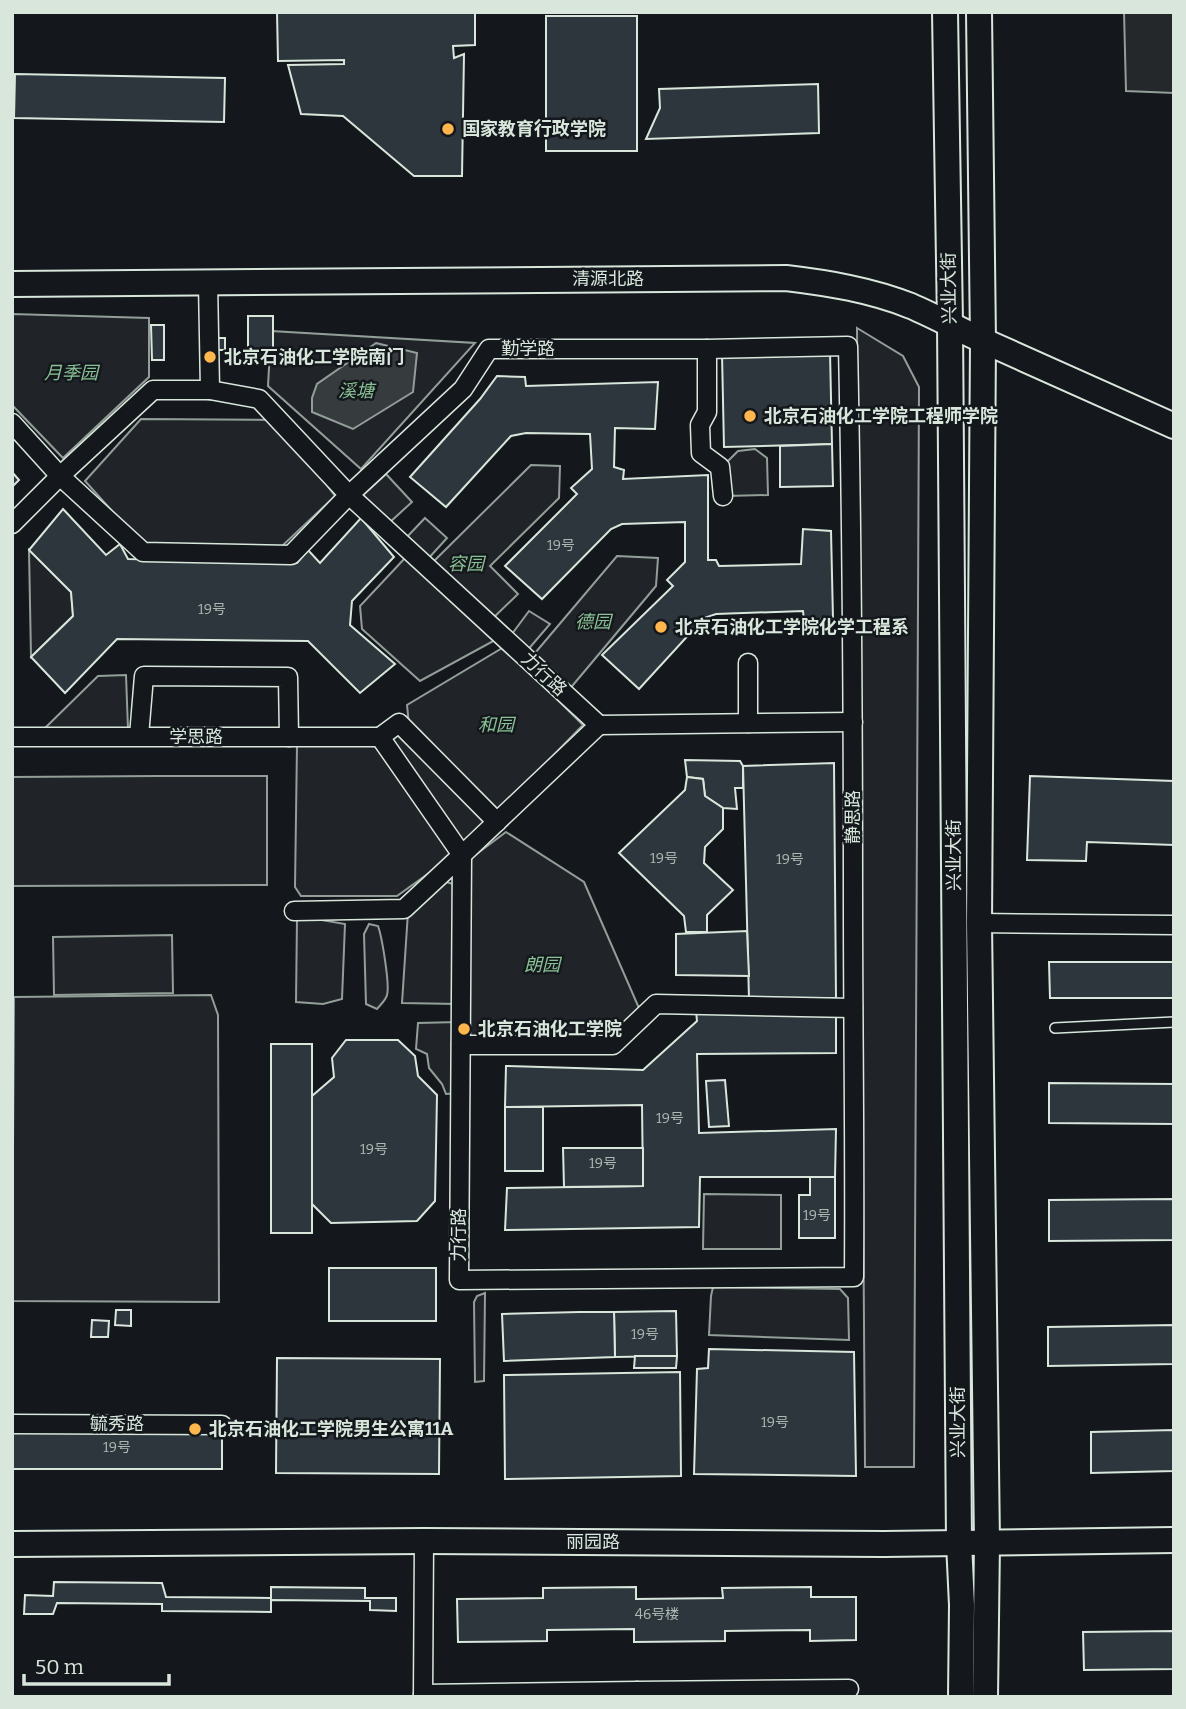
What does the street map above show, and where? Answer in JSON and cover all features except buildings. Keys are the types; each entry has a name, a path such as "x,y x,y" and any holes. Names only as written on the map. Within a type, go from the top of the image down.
{"main road":[{"name":"兴业大街","path":"945,12 961,1697"},
{"name":"兴业大街","path":"979,12 983,341 979,923 987,1543 985,1697"},
{"name":"清源北路","path":"12,284 786,278 827,283 909,305 1174,426"},
{"name":"丽园路","path":"12,1544 424,1541 884,1544 1174,1539"}],"street":[{"path":"208,282 210,390"},
{"name":"静思路","path":"459,1280 853,1277 853,722 848,346 707,349"},
{"name":"勤学路","path":"349,495 463,389 489,349 707,349"},
{"path":"707,349 707,412 700,425 701,453 720,467 723,496"},
{"name":"力行路","path":"12,524 60,475 153,390 210,390 259,399 349,495 599,725"},
{"path":"12,423 60,475 143,552 291,555 349,495"},
{"path":"748,663 748,723"},
{"path":"139,736 144,676 288,677 289,737"},
{"path":"294,911 404,909 599,725 853,722"},
{"name":"学思路","path":"12,737 380,737 400,723 497,822"},
{"path":"380,737 462,855"},
{"name":"力行路","path":"459,1280 462,855"},
{"path":"979,923 1174,925"},
{"path":"461,1045 613,1045 656,1004 853,1008"},
{"name":"毓秀路","path":"12,1424 222,1425"},
{"path":"424,1541 423,1695 849,1689"}],"lane":[{"path":"1055,1028 1174,1022"}],"green space":[{"name":"月季园","path":"12,314 149,318 149,377 63,458 12,405"},
{"path":"857,328 903,356 919,387 914,1467 865,1467"},
{"name":"溪塘","path":"271,331 475,343 361,469 268,386"},
{"path":"141,419 278,420 335,496 280,548 142,544 85,481"},
{"path":"755,449 767,458 768,495 727,496 726,463 738,451"},
{"name":"容园","path":"531,465 560,466 559,498 490,566 518,594 490,621 432,563"},
{"path":"386,474 412,502 389,523 363,495"},
{"path":"425,518 447,538 427,560 405,539"},
{"path":"29,550 71,592 73,616 31,657"},
{"name":"德园","path":"617,556 658,558 656,586 568,691 530,659"},
{"path":"406,557 497,639 420,681 362,629 360,606"},
{"path":"529,611 550,624 526,652 509,638"},
{"name":"和园","path":"504,647 583,725 498,812 409,725 407,705"},
{"path":"126,675 128,729 42,731 98,676"},
{"path":"399,723 497,822 462,855 380,737"},
{"path":"297,745 375,746 454,855 397,896 301,896 295,887"},
{"path":"267,776 267,885 12,886 12,777"},
{"name":"朗园","path":"506,832 584,882 639,1008 610,1036 469,1038 470,859"},
{"path":"443,881 453,884 457,1004 402,1003 408,912"},
{"path":"297,918 345,924 342,999 323,1004 296,1002"},
{"path":"369,924 378,926 387,972 387,995 377,1009 366,1004 364,934"},
{"path":"172,935 173,993 54,995 53,937"},
{"path":"211,995 218,1015 219,1302 12,1301 14,997"},
{"path":"458,1022 458,1093 446,1094 442,1084 429,1068 427,1054 416,1049 418,1023"},
{"path":"704,1194 781,1195 781,1249 703,1249"},
{"path":"713,1287 840,1289 848,1298 849,1340 709,1335"},
{"path":"485,1293 484,1381 475,1382 474,1302 477,1296"}],"shaded area":[{"path":"1124,12 1174,12 1174,93 1126,91"},
{"path":"376,343 417,353 413,392 353,429 312,412 312,398 317,384"}],"place":[{"name":"国家教育行政学院","path":"448,129"},
{"name":"北京石油化工学院南门","path":"210,357"},
{"name":"北京石油化工学院工程师学院","path":"750,416"},
{"name":"北京石油化工学院化学工程系","path":"661,627"},
{"name":"北京石油化工学院","path":"464,1029"},
{"name":"北京石油化工学院男生公寓11A","path":"195,1429"}]}
